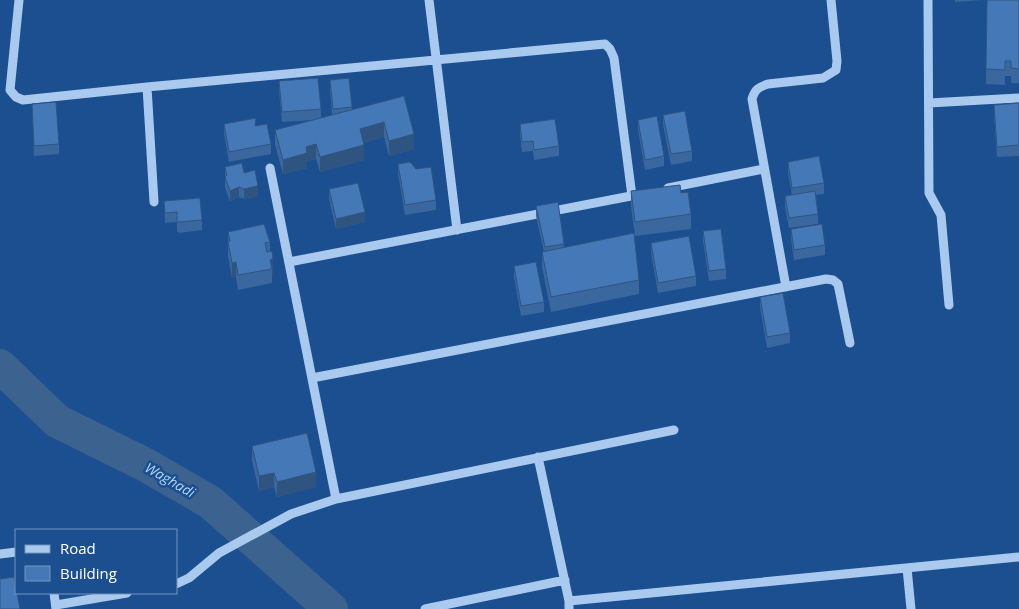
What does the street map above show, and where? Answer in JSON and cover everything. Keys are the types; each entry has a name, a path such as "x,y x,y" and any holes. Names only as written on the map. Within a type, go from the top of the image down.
{"street":[{"path":"19,0 10,90 16,97 23,100 604,44 610,49 614,58 637,195 289,262"},
{"path":"429,0 457,230"},
{"path":"786,287 752,99 754,92 768,84 823,78 836,70 837,61 831,0"},
{"path":"928,0 929,193 941,215 950,306"},
{"path":"146,87 154,202"},
{"path":"929,102 1019,98"},
{"path":"270,168 336,499"},
{"path":"660,190 764,169"},
{"path":"312,378 826,279 833,280 838,284 850,343"},
{"path":"178,583 189,578 219,553 291,514 336,499 674,430"},
{"path":"538,457 569,605 1019,557"},
{"path":"0,554 15,552"},
{"path":"907,568 911,609"},
{"path":"424,609 565,580"},
{"path":"54,594 56,607 122,594"}],"building":[{"path":"987,0 1019,0 1019,69 1011,68 1011,61 1005,61 1005,70 986,69"},
{"path":"318,78 321,109 282,112 279,81"},
{"path":"349,78 352,107 333,109 330,80"},
{"path":"404,96 414,134 389,141 384,122 360,129 364,145 320,157 316,144 306,147 307,153 283,160 275,130"},
{"path":"56,102 59,144 34,146 32,104"},
{"path":"1019,103 1019,145 997,147 994,105"},
{"path":"685,111 692,151 671,154 663,115"},
{"path":"657,116 664,156 645,160 638,120"},
{"path":"256,118 255,126 267,124 271,144 229,152 224,124"},
{"path":"555,119 559,146 534,150 533,141 522,142 520,124"},
{"path":"819,156 824,183 792,188 788,162"},
{"path":"410,162 416,169 431,167 436,200 405,205 398,164"},
{"path":"242,163 244,173 255,170 258,186 244,189 239,187 230,191 225,177 227,175 225,167"},
{"path":"358,183 365,212 336,219 329,189"},
{"path":"680,185 681,193 688,192 691,214 635,222 631,191"},
{"path":"815,191 818,214 789,218 785,196"},
{"path":"200,198 202,220 179,222 177,221 177,212 165,213 164,201"},
{"path":"558,202 564,244 545,247 536,206"},
{"path":"264,224 270,242 265,243 267,252 272,251 273,258 270,260 272,269 238,275 236,262 232,263 228,232"},
{"path":"822,224 825,245 794,250 791,229"},
{"path":"721,229 726,269 709,271 703,231"},
{"path":"634,233 639,280 551,297 542,252"},
{"path":"689,236 696,276 658,283 651,243"},
{"path":"536,262 544,302 521,306 514,266"},
{"path":"783,293 790,333 767,337 760,297"},
{"path":"307,433 316,472 277,482 274,473 259,476 252,446"},
{"path":"14,577 15,594 17,594 20,609 0,609 0,579"}],"waterway":[{"name":"Waghadi","path":"0,366 57,421 144,464 210,502 331,609"}]}
